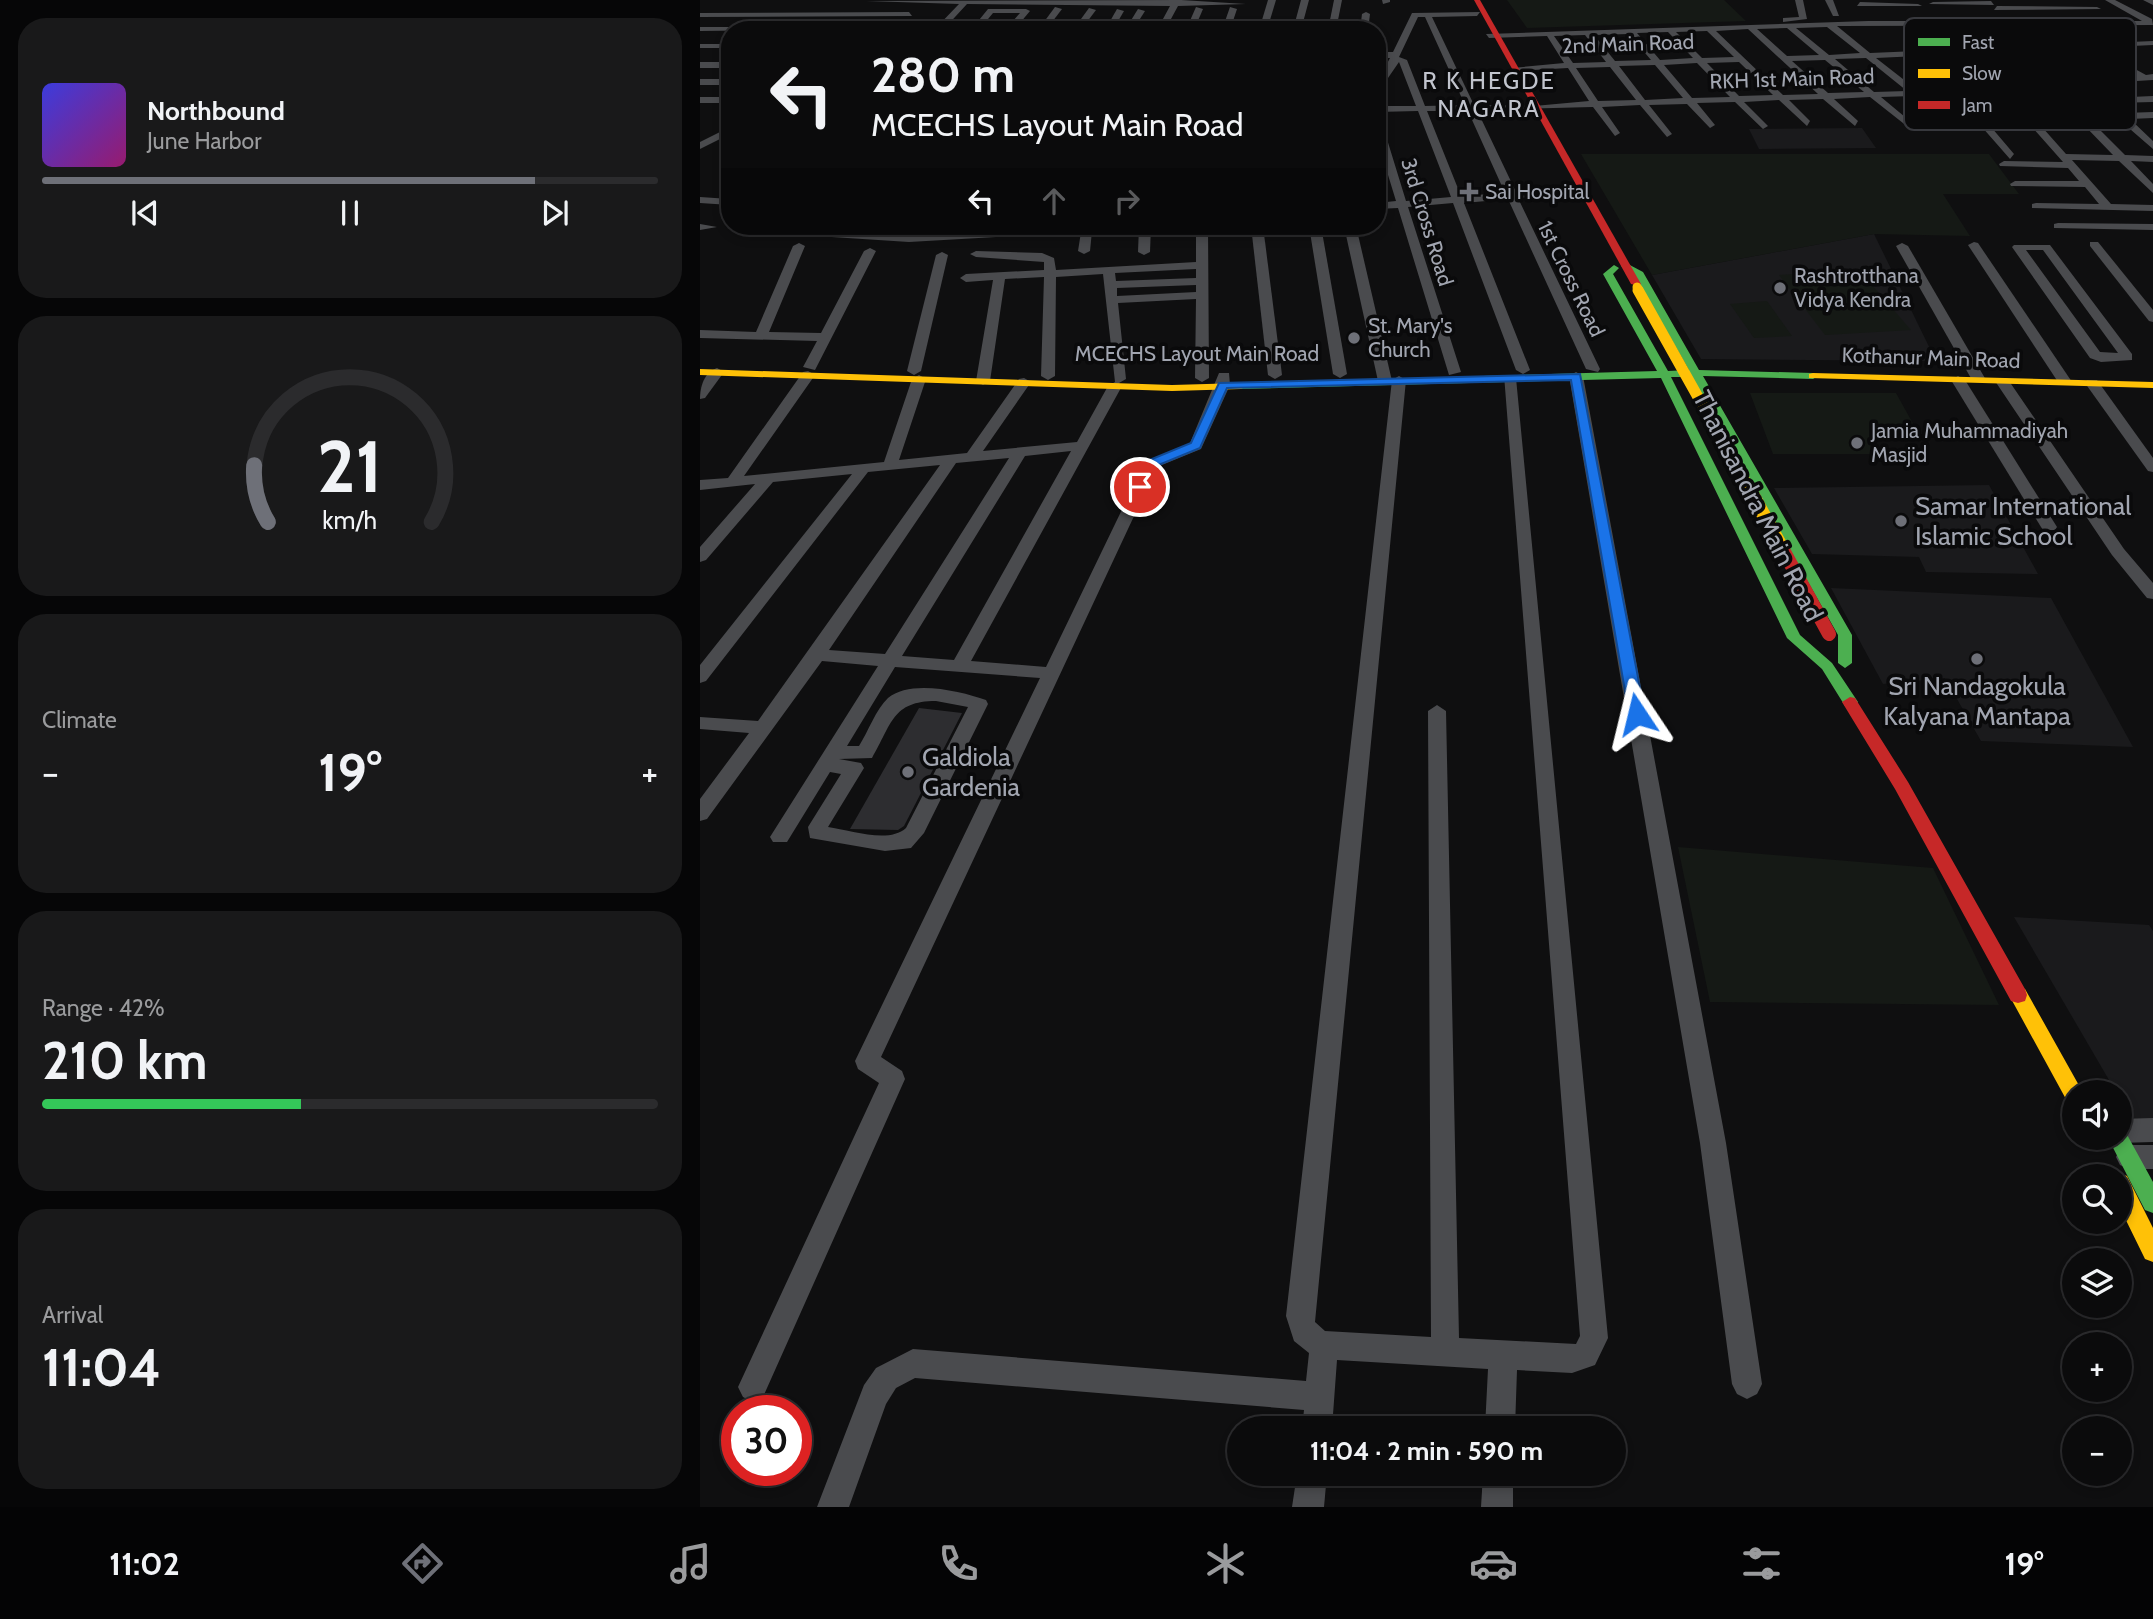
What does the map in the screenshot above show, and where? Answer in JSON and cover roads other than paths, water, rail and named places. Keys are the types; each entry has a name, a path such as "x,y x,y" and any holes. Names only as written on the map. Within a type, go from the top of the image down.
{"main road":[{"name":"Thanisandra Main Road","path":"1475,5 1534,107 1622,270"},
{"name":"Thanisandra Main Road","path":"1493,36 1516,68 1534,107"},
{"name":"Thanisandra Main Road","path":"1872,706 1845,663 1845,635 1805,569 1700,372 1638,272 1622,270 1608,274 1794,638 1827,666 1902,786 2066,1080"},
{"path":"1622,270 1845,663"},
{"path":"1622,270 1808,634 1827,666"},
{"name":"MCECHS Layout Main Road","path":"700,363 809,371 985,377 1048,376 1117,382 1202,378 1223,381 1275,375 1340,374 1389,378 1454,372 1516,374"},
{"name":"MCECHS Layout Main Road","path":"700,372 809,371"},
{"name":"MCECHS Layout Main Road","path":"985,377 1024,382 1117,382 1585,373 1662,376 1700,372"},
{"name":"Kothanur Main Road","path":"1700,372 2153,385"},
{"path":"1760,572 1805,569"},
{"path":"2125,1159 2153,1203"},
{"path":"2132,1209 2153,1251"}],"street":[{"path":"1266,21 1272,0"},
{"path":"1299,21 1305,0"},
{"path":"1334,21 1338,0"},
{"path":"1764,19 1802,20 1799,0"},
{"path":"1829,0 1836,13"},
{"path":"2109,0 2153,23"},
{"path":"2147,0 2153,3"},
{"path":"870,1 964,4 1242,4"},
{"path":"903,21 922,2"},
{"path":"1166,21 1175,2"},
{"path":"1859,2 1916,3"},
{"path":"1859,2 1868,17 1890,17"},
{"path":"1933,4 2084,2 2114,18"},
{"path":"1992,3 2096,9"},
{"path":"1992,3 2004,18"},
{"path":"947,21 964,4"},
{"path":"1386,75 1415,15 1475,5"},
{"path":"1049,21 1058,9"},
{"path":"1194,21 1199,9"},
{"path":"1229,21 1233,9"},
{"path":"1084,21 1092,10"},
{"path":"983,21 991,11 1026,11 1017,21"},
{"path":"1114,21 1120,11"},
{"path":"1135,21 1141,11"},
{"path":"1365,21 1366,14"},
{"name":"1st Cross Road","path":"1427,14 1510,195 1585,373 1713,1143 1747,1384"},
{"path":"700,15 909,15"},
{"path":"700,27 713,15"},
{"path":"1939,15 1988,18"},
{"path":"2040,18 2110,16"},
{"path":"1868,23 1877,31"},
{"path":"1493,36 1904,23"},
{"path":"1830,25 1904,82"},
{"path":"1789,26 1904,121"},
{"path":"700,27 721,27"},
{"path":"1750,27 1855,122"},
{"path":"1710,29 1807,123"},
{"path":"1670,30 1696,61 1763,126"},
{"path":"2136,30 2146,36"},
{"path":"1631,31 1655,63 1710,125"},
{"path":"1588,33 1667,134"},
{"path":"1549,34 1615,134"},
{"path":"700,46 721,46"},
{"path":"1897,47 1904,52"},
{"path":"1786,59 1904,54"},
{"path":"1352,235 1389,378 1300,1316 1302,1332 1309,1339 1324,1345 1572,1359 1586,1355 1594,1338 1516,374 1456,199 1403,60 1386,56"},
{"name":"2nd Main Road","path":"1516,68 1740,59"},
{"path":"700,65 721,65"},
{"path":"700,82 721,82"},
{"path":"2136,88 2153,98"},
{"name":"RKH 1st Main Road","path":"1386,109 1534,107 1904,93"},
{"path":"700,100 721,100"},
{"path":"2136,129 2153,146"},
{"path":"1985,130 2007,160 2153,159"},
{"path":"2041,130 2108,207"},
{"path":"2096,130 2153,192 2139,195"},
{"path":"700,146 721,135"},
{"name":"3rd Cross Road","path":"1386,153 1454,372"},
{"path":"2015,184 2088,184"},
{"path":"1386,205 1580,190"},
{"path":"2097,195 2111,195"},
{"path":"700,200 721,201"},
{"path":"2036,206 2153,208"},
{"path":"2058,226 2153,228"},
{"path":"879,235 900,235"},
{"path":"1025,251 1029,235"},
{"path":"1084,251 1086,235"},
{"path":"1144,252 1145,235"},
{"path":"1202,235 1202,378"},
{"path":"1258,235 1275,375"},
{"path":"1317,235 1340,374"},
{"path":"2094,244 2153,318"},
{"path":"761,335 799,246"},
{"path":"1902,246 1979,380"},
{"path":"1974,246 2064,383"},
{"path":"2117,359 2127,357 2046,247 2018,247 2095,355 2117,359 2132,384"},
{"path":"733,481 809,371 870,251"},
{"path":"976,254 1048,257 1048,376"},
{"path":"890,465 917,375 942,255"},
{"path":"966,278 1201,265"},
{"path":"959,666 1117,382 1109,270"},
{"path":"985,377 1000,275"},
{"path":"1110,285 1201,281"},
{"path":"1113,300 1201,295"},
{"path":"700,334 827,337"},
{"path":"700,395 717,372"},
{"path":"1958,380 2049,527"},
{"path":"753,1387 893,1079 867,1061 1151,464 1196,446 1223,381"},
{"path":"2002,381 2118,552 2153,594"},
{"path":"972,457 1024,382"},
{"path":"2092,383 2153,468"},
{"path":"700,485 1079,446"},
{"path":"780,837 1020,452"},
{"path":"700,814 817,655 951,459"},
{"path":"700,677 864,468"},
{"path":"700,558 768,478"},
{"path":"817,655 1051,673"},
{"path":"932,696 970,700 979,704 914,833 904,842 885,843 817,834 818,827 854,768 830,758 865,753 894,703 902,698 932,696"},
{"path":"1437,711 1445,1353"},
{"path":"700,723 763,728"},
{"path":"2132,1131 2153,1130"},
{"path":"1319,1416 1324,1345"},
{"path":"1501,1416 1503,1357"},
{"path":"833,1507 874,1395 886,1378 913,1363 1321,1397"},
{"path":"1308,1507 1311,1486"},
{"path":"1497,1507 1498,1486"}],"place":[{"name":"Sai Hospital","path":"1469,192"},
{"name":"Rashtrotthana Vidya Kendra","path":"1780,288"},
{"name":"St. Mary's Church","path":"1354,338"},
{"name":"Jamia Muhammadiyah Masjid","path":"1857,443"},
{"name":"Samar International Islamic School","path":"1901,521"},
{"name":"Sri Nandagokula Kalyana Mantapa","path":"1977,659"},
{"name":"Galdiola Gardenia","path":"908,772"}],"district":[{"name":"R K HEGDE NAGARA","path":"1489,95"}]}
